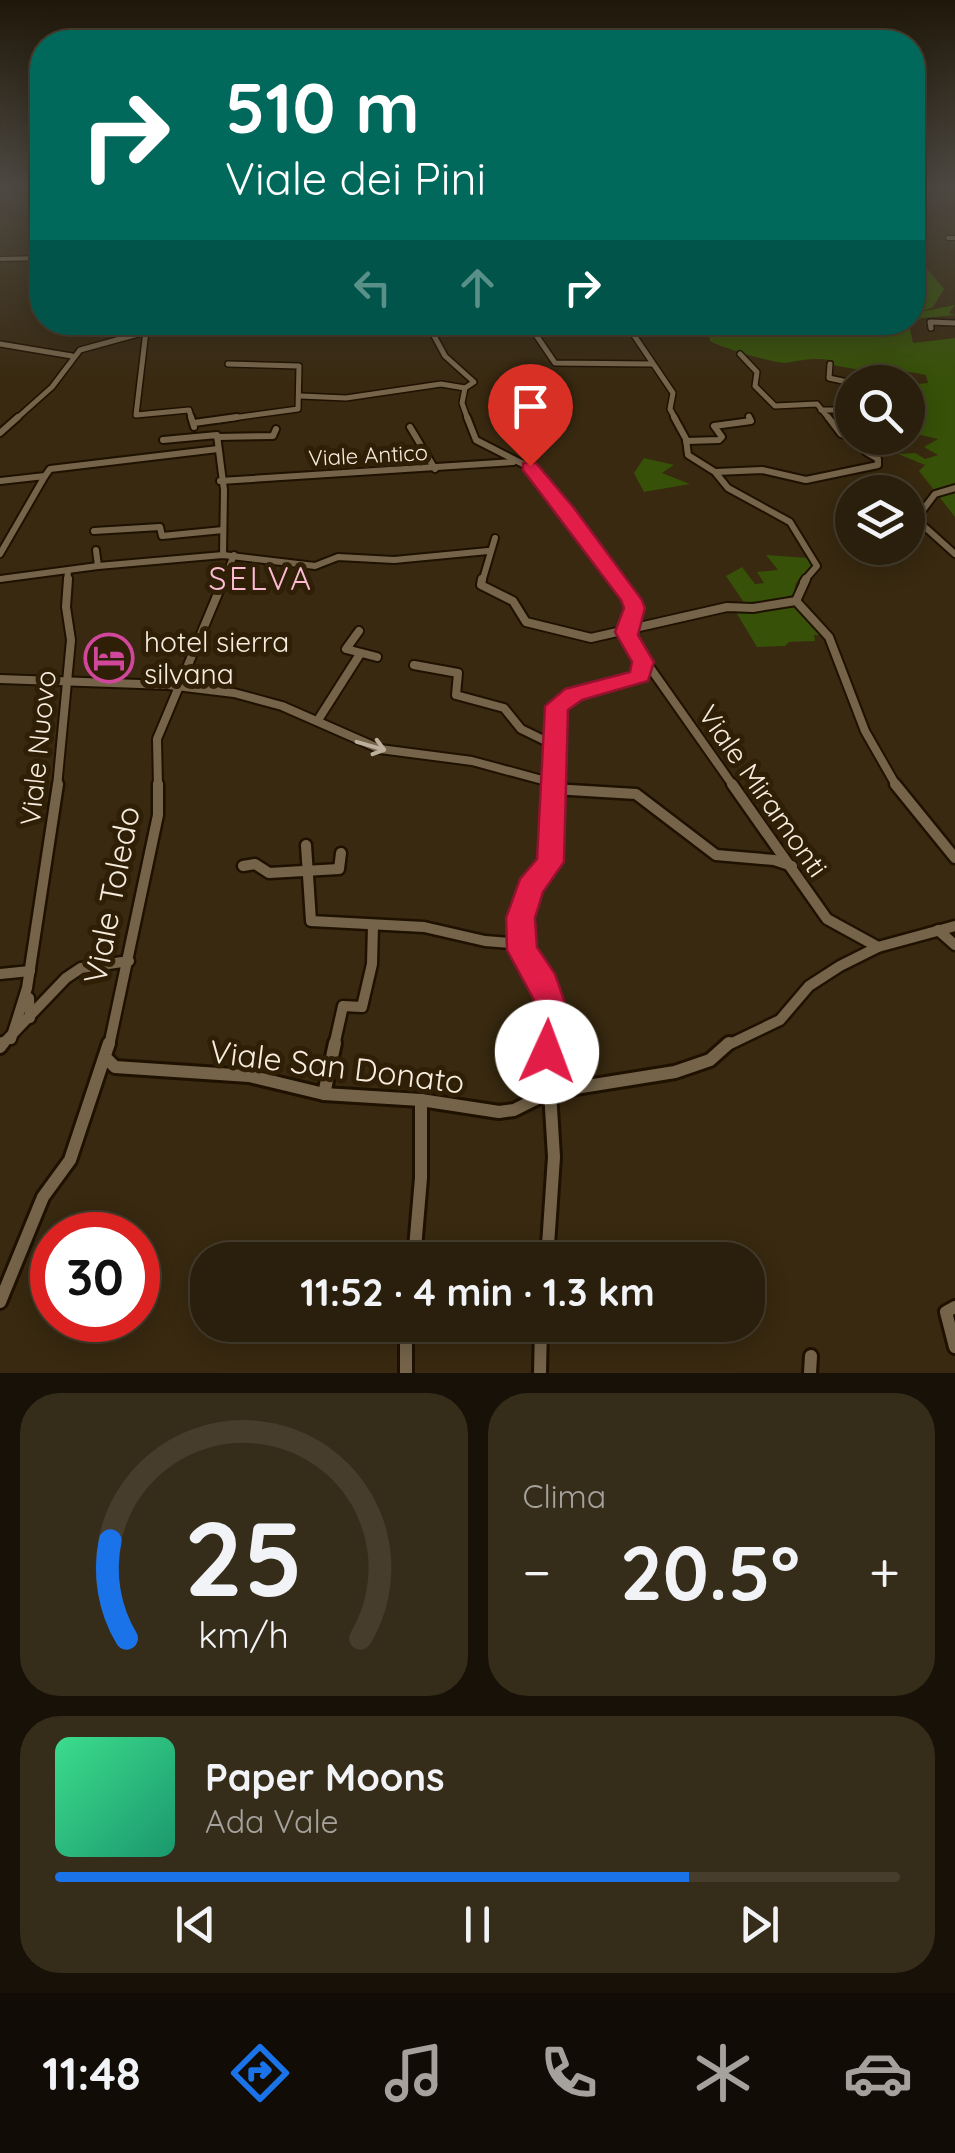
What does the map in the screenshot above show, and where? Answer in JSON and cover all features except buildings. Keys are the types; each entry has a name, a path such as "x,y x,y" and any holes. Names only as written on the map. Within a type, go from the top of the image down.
{"street":[{"path":"0,259 30,258"},
{"path":"931,328 930,322 955,323"},
{"path":"0,433 56,384 72,356 88,346 134,335"},
{"path":"146,335 136,415 189,410 196,436"},
{"name":"Viale Miramonti","path":"434,335 446,356 473,380 465,388 462,402 476,440 530,466 551,491 632,600 634,608 626,634 643,662 827,920 878,947"},
{"path":"536,335 554,364 652,364"},
{"path":"633,335 673,392 672,413 686,441 685,450 694,462 714,472 728,488 790,522 817,566 801,583 796,600"},
{"path":"0,344 72,356"},
{"path":"740,354 757,372 754,386 768,394 775,406 817,404 835,427"},
{"path":"194,423 298,409 300,366 228,364"},
{"path":"830,364 828,378 835,380"},
{"path":"301,396 346,398 441,384 465,388"},
{"path":"821,410 835,410"},
{"path":"686,441 720,440 714,426 751,421 749,416"},
{"path":"410,427 435,469"},
{"path":"163,440 272,436 276,429"},
{"path":"217,437 224,490 223,555"},
{"path":"0,554 50,469 218,450"},
{"path":"714,472 762,470 806,480 835,471 878,466 878,459 871,455"},
{"name":"Viale Antico","path":"220,481 407,466 417,470 517,462"},
{"path":"0,481 45,476"},
{"path":"955,488 935,494 916,519 919,526 955,554"},
{"path":"94,531 154,526 160,527 162,536 224,530"},
{"path":"495,538 481,585 514,601 526,622 591,638 626,634 727,606 753,608 796,600 816,615 833,638 858,713 881,758 914,808 955,858"},
{"path":"96,550 98,566"},
{"path":"0,579 223,555 315,566 338,557 394,560 488,551"},
{"name":"Viale Toledo","path":"0,1302 43,1197 70,1160 106,1058 158,815 157,738 234,555"},
{"name":"Viale Nuovo","path":"0,1047 26,1014 54,824 71,640 66,607 68,572"},
{"path":"359,631 346,649 377,657"},
{"path":"318,720 360,654"},
{"path":"549,1242 553,1204 549,1000 522,944 521,918 530,887 551,862 555,713 562,700 640,676 643,662"},
{"path":"414,665 458,673 456,696 504,708 521,729 556,746"},
{"path":"0,679 67,684 180,684 266,701 376,748 482,764 546,782 552,789 636,794 716,855 774,860 792,866"},
{"path":"306,845 311,921 424,927 486,941 522,944"},
{"path":"243,866 255,864 269,873 339,869 341,853"},
{"path":"324,1094 344,1006 362,1007 367,991 373,925"},
{"name":"Viale San Donato","path":"106,1058 115,1067 249,1076 324,1094 421,1100 498,1112 514,1110 550,1092 675,1072 710,1060 731,1042 780,1020 809,986 878,947 955,926"},
{"path":"938,930 955,945"},
{"path":"26,1014 81,968 129,961"},
{"path":"0,974 30,971"},
{"path":"28,993 38,1003 45,1000"},
{"path":"416,1242 422,1178 421,1100"},
{"path":"955,1307 946,1312 955,1347"},
{"path":"406,1342 406,1373"},
{"path":"540,1373 541,1342"},
{"path":"810,1356 810,1373"}],"green space":[{"path":"925,266 944,289 933,307 925,310"},
{"path":"955,305 949,313 955,315 925,318 925,311"},
{"path":"710,335 911,335 913,343 955,338 955,517 919,471 925,465 900,455 925,459 938,455 925,448 938,439 925,436 925,365 835,366 834,361 821,359 780,363 710,341"},
{"path":"644,458 674,465 662,473 690,484 644,492 634,473"},
{"path":"766,555 809,558 814,565 796,583 787,601 756,607 745,604 726,576 742,567 755,584 764,583 757,572 778,570"},
{"path":"795,604 827,635 814,635 815,641 757,647 734,609"}],"place":[{"name":"hotel sierra silvana","path":"109,658"}],"district":[{"name":"SELVA","path":"261,579"}],"route":[{"path":"530,466 632,600 630,631 625,632 643,662 640,676 574,694 556,706 551,862 530,887 521,918 522,950 544,983 549,1000 547,1052"}]}
